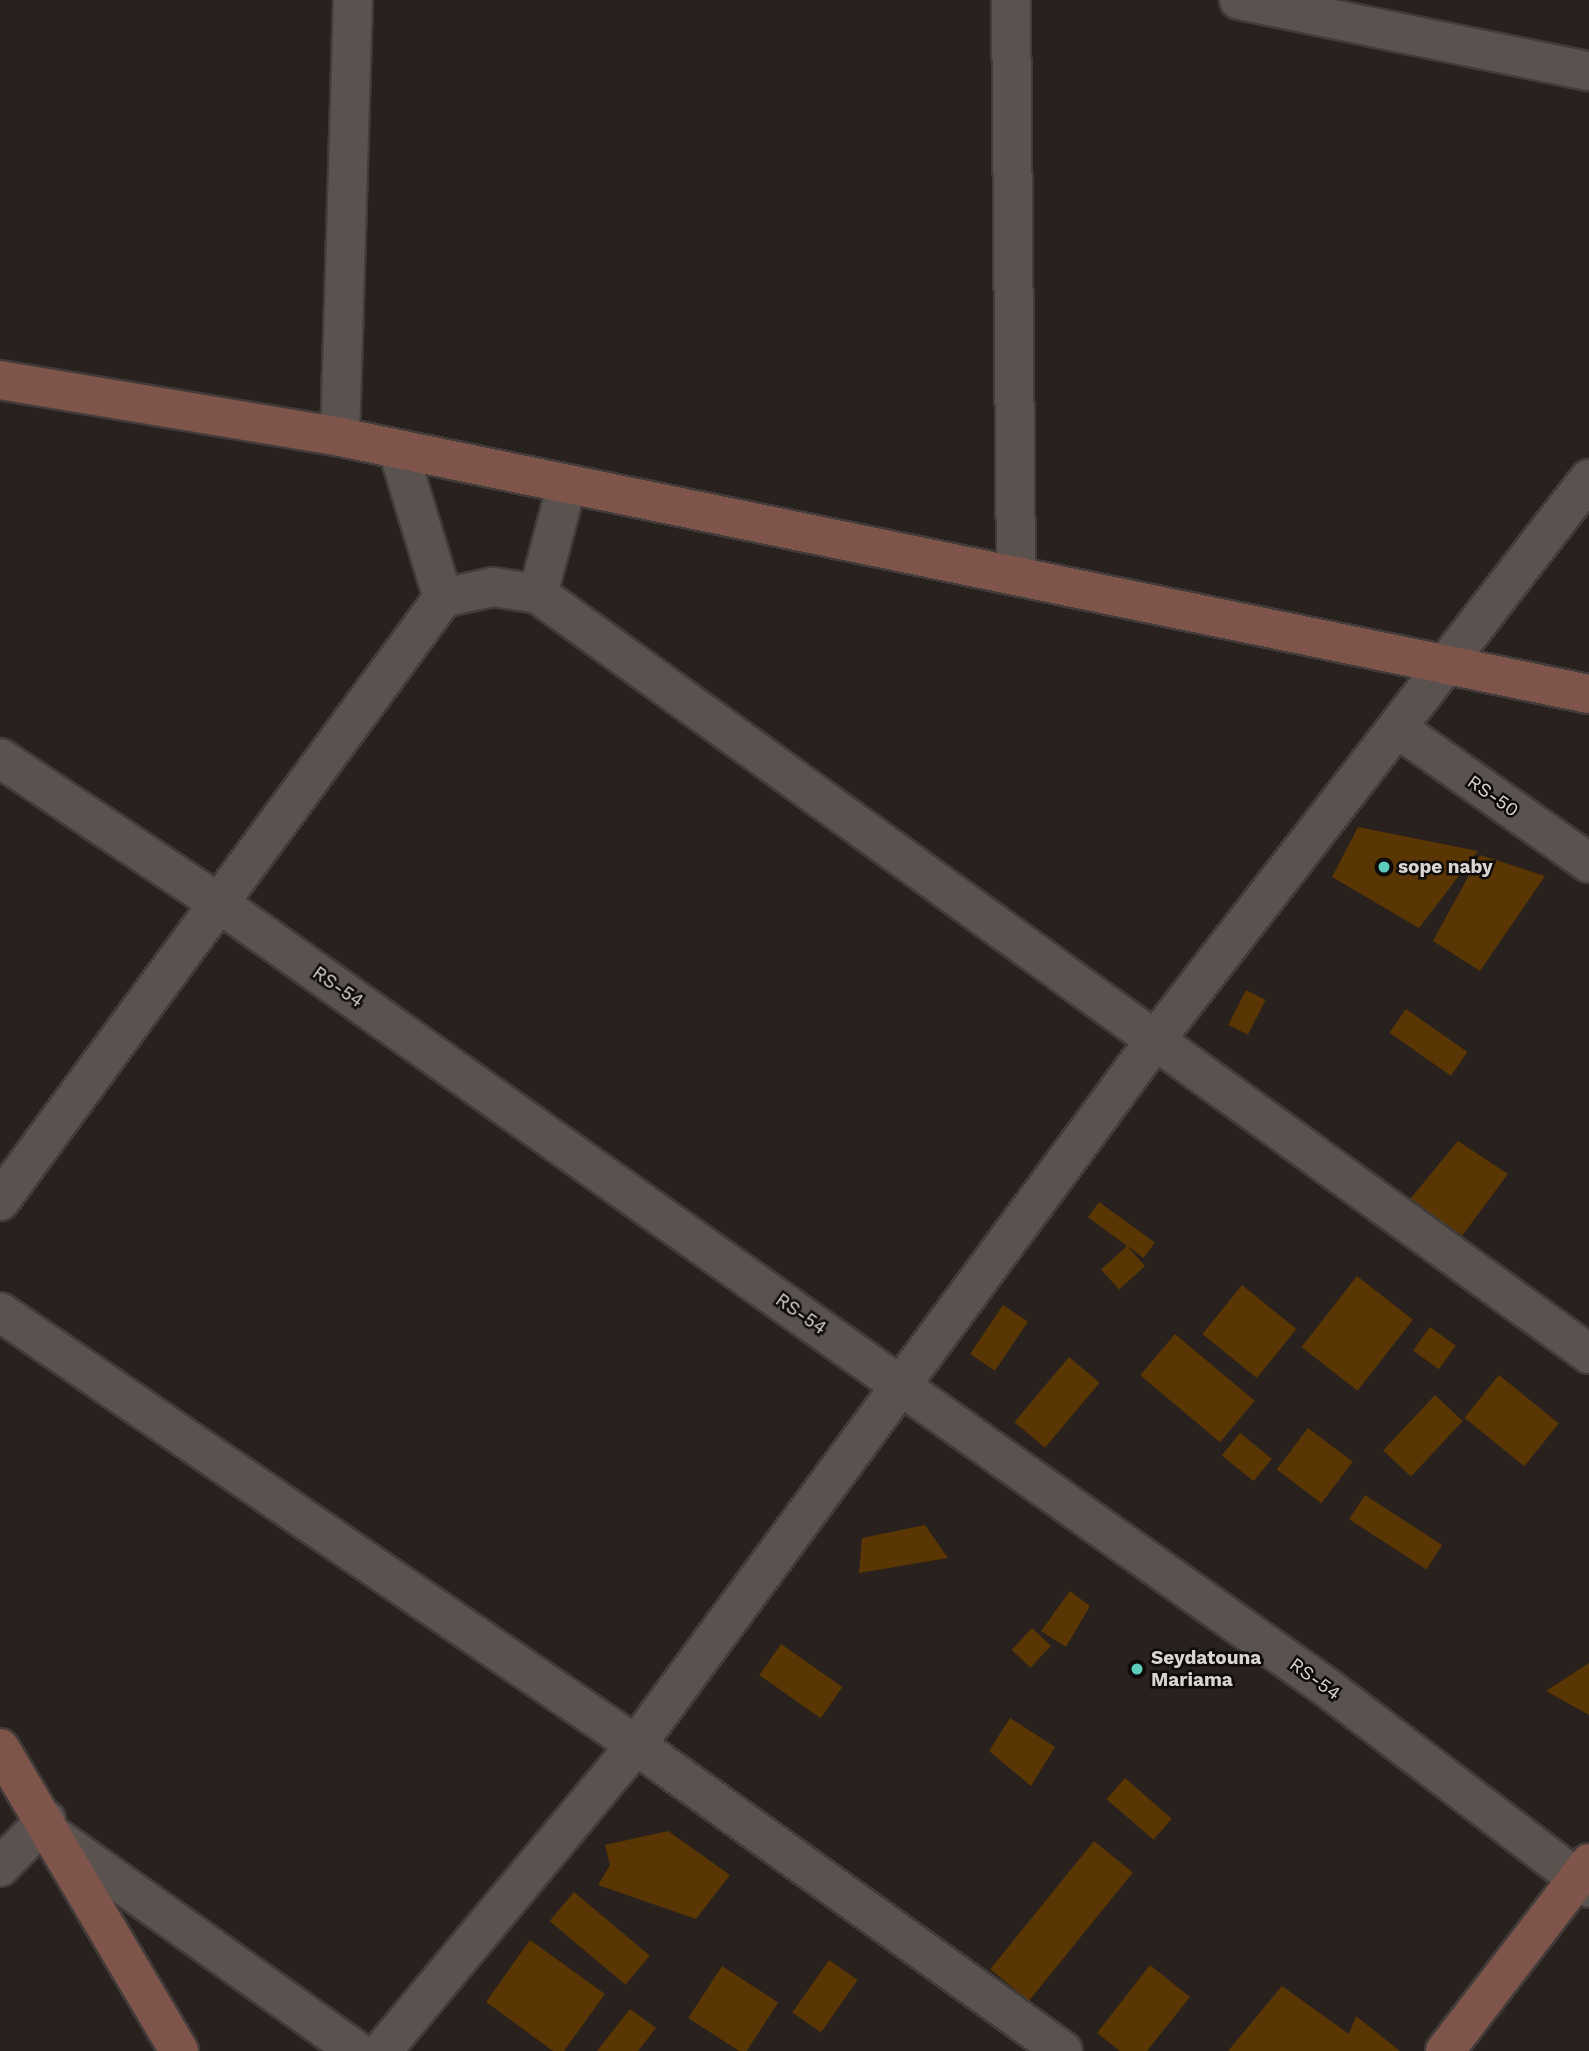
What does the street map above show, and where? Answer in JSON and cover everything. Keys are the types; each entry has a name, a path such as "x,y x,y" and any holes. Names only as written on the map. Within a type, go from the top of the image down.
{"street":[{"path":"340,437 353,0"},
{"path":"1011,0 1016,575"},
{"path":"1239,0 1589,71"},
{"path":"0,380 340,437 1450,663 1589,694"},
{"path":"398,450 443,598"},
{"path":"383,2051 636,1745 1156,1039 1450,663 1589,479"},
{"path":"538,594 567,484"},
{"path":"0,1201 217,902 443,598 493,587 538,594 1589,1354"},
{"name":"RS-50","path":"1397,728 1589,863"},
{"name":"RS-54","path":"0,758 217,902 1329,1689 1585,1877"},
{"path":"0,1312 636,1745 1063,2051"},
{"path":"0,1748 52,1829 179,2051"},
{"path":"0,1867 52,1829"},
{"path":"52,1829 357,2051"},
{"path":"1445,2051 1585,1877"}],"building":[{"path":"1358,827 1478,851 1419,928 1332,877"},
{"path":"1480,855 1545,876 1480,971 1433,941"},
{"path":"1246,990 1266,1000 1248,1035 1228,1025"},
{"path":"1406,1009 1467,1052 1451,1076 1389,1033"},
{"path":"1458,1141 1508,1174 1450,1252 1401,1210"},
{"path":"1099,1202 1155,1243 1144,1258 1088,1217"},
{"path":"1127,1246 1145,1266 1119,1289 1101,1269"},
{"path":"1357,1276 1413,1320 1358,1391 1302,1347"},
{"path":"1242,1285 1296,1329 1257,1378 1202,1334"},
{"path":"1003,1305 1028,1322 995,1371 970,1354"},
{"path":"1430,1327 1456,1346 1439,1369 1413,1350"},
{"path":"1175,1334 1255,1401 1220,1442 1140,1375"},
{"path":"1069,1357 1100,1383 1045,1448 1014,1422"},
{"path":"1499,1375 1559,1423 1524,1466 1464,1418"},
{"path":"1435,1395 1463,1421 1411,1476 1383,1451"},
{"path":"1308,1428 1353,1462 1321,1503 1277,1470"},
{"path":"1240,1433 1272,1459 1254,1481 1222,1456"},
{"path":"1365,1495 1442,1545 1426,1569 1349,1519"},
{"path":"925,1525 948,1558 859,1573 862,1538"},
{"path":"1070,1591 1090,1606 1066,1647 1041,1631"},
{"path":"1032,1628 1051,1646 1031,1668 1012,1650"},
{"path":"781,1644 842,1687 821,1718 759,1675"},
{"path":"1589,1663 1589,1715 1546,1691"},
{"path":"1010,1718 1055,1747 1031,1786 989,1751"},
{"path":"1125,1778 1172,1819 1153,1840 1107,1799"},
{"path":"668,1831 730,1875 696,1919 598,1885 610,1865 605,1845"},
{"path":"1094,1841 1133,1872 1029,2001 990,1969"},
{"path":"574,1892 650,1956 625,1985 550,1921"},
{"path":"530,1940 605,1994 564,2051 553,2051 486,2002"},
{"path":"829,1960 858,1980 821,2033 792,2012"},
{"path":"1150,1965 1190,1997 1147,2051 1120,2051 1097,2033"},
{"path":"722,1966 778,2002 747,2051 739,2051 688,2018"},
{"path":"1282,1986 1349,2034 1356,2016 1400,2051 1228,2051"},
{"path":"630,2009 656,2028 638,2051 597,2051"}],"place":[{"name":"sope naby","path":"1384,867"},
{"name":"Seydatouna Mariama","path":"1137,1669"}]}
